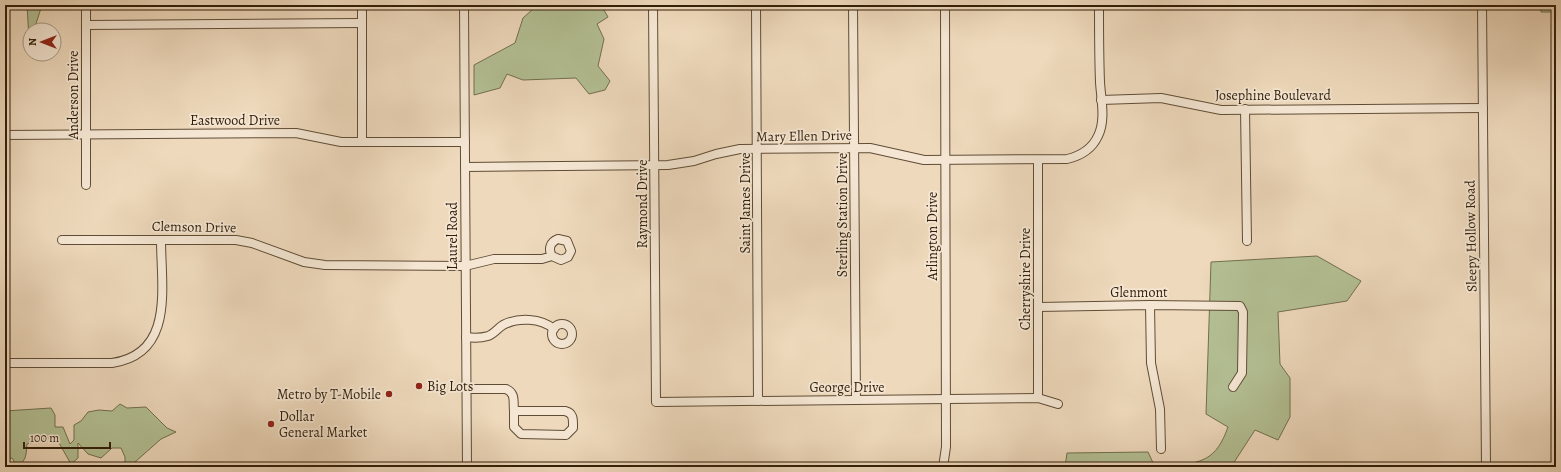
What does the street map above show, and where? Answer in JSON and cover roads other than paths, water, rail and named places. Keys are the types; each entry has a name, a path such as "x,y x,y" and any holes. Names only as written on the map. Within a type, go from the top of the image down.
{"street":[{"name":"Anderson Drive","path":"86,5 86,185"},
{"path":"362,5 362,142"},
{"name":"Laurel Road","path":"464,5 467,467"},
{"name":"Raymond Drive","path":"653,5 656,402"},
{"name":"Saint James Drive","path":"756,5 758,150 758,401"},
{"name":"Sterling Station Drive","path":"853,5 856,400"},
{"name":"Arlington Drive","path":"943,467 946,447 945,5"},
{"path":"1099,5 1101,100"},
{"name":"Sleepy Hollow Road","path":"1482,5 1486,467"},
{"path":"86,25 362,23"},
{"name":"Josephine Boulevard","path":"1101,100 1162,98 1177,100 1211,109 1483,108"},
{"name":"Mary Ellen Drive","path":"465,167 681,164 728,151 854,148 883,150 912,159 1067,159 1075,157 1088,150 1094,144 1100,130 1101,100"},
{"path":"1245,109 1247,241"},
{"name":"Eastwood Drive","path":"5,134 296,133 341,142 465,142"},
{"name":"Cherryshire Drive","path":"1038,160 1038,398"},
{"name":"Clemson Drive","path":"62,240 236,240 252,242 304,262 325,265 465,266 494,259 542,258 552,256"},
{"path":"5,363 112,364 129,359 142,351 153,339 160,323 161,240"},
{"path":"1150,305 1151,363 1160,409 1161,449"},
{"name":"Glenmont","path":"1038,307 1150,305 1240,306 1243,312 1242,373 1233,387"},
{"path":"466,337 490,335 502,326 517,320 537,321 549,325 554,329"},
{"path":"466,389 506,388 512,393 513,396 515,431 521,434 566,434 573,428 573,418 571,414 565,411 514,411"},
{"name":"George Drive","path":"656,402 1038,398 1058,404"}],"place":[{"name":"Big Lots","path":"419,386"},
{"name":"Metro by T-Mobile","path":"389,394"},
{"name":"Dollar General Market","path":"271,424"}]}
